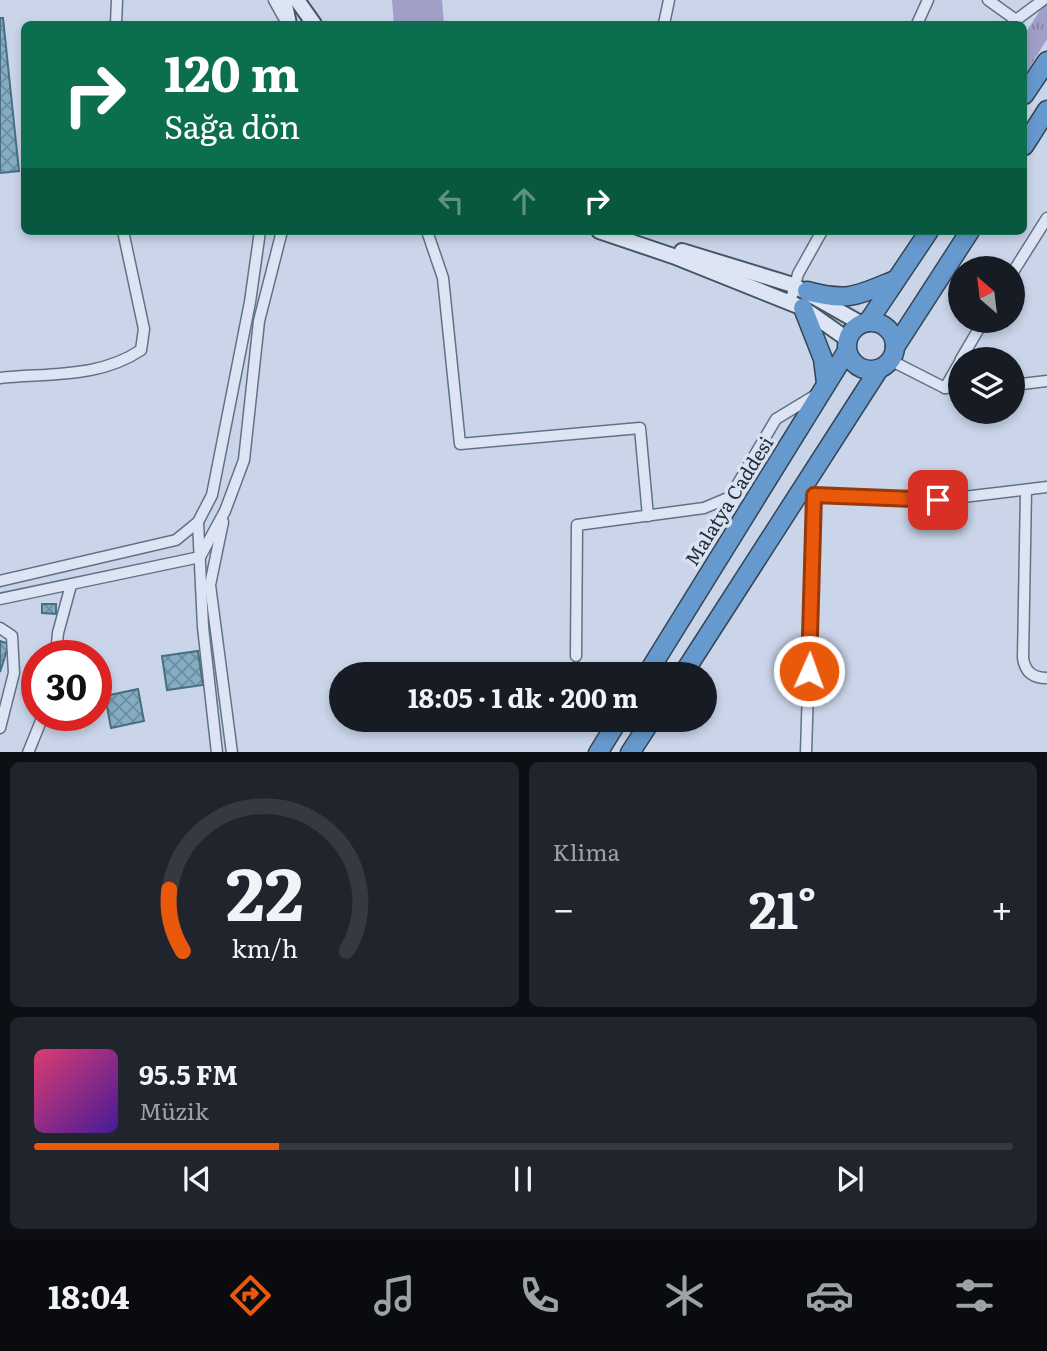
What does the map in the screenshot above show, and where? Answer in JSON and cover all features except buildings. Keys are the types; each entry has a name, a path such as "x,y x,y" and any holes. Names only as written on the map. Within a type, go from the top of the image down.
{"highway":[{"path":"1027,91 1047,61"},
{"path":"1027,141 1047,110"},
{"path":"888,359 871,370 856,365 847,345 926,235"},
{"path":"691,662 807,493 967,235"},
{"path":"823,388 823,359 798,297 836,299 856,296 895,280"},
{"path":"865,323 888,328 888,359"},
{"name":"Malatya Caddesi","path":"654,662 847,345"},
{"path":"598,752 611,732"},
{"path":"630,752 643,732"}],"street":[{"path":"116,21 117,0"},
{"path":"274,0 287,21"},
{"path":"284,0 288,21"},
{"path":"297,0 312,21"},
{"path":"665,21 669,0"},
{"path":"919,21 928,0"},
{"path":"988,0 1014,21"},
{"path":"1016,21 1043,0"},
{"path":"1023,256 1047,218"},
{"path":"0,378 98,370 124,361 141,350 144,329 124,235"},
{"path":"0,581 176,540 198,522 212,495 250,302 259,235"},
{"path":"0,599 200,557 225,511 244,460 259,321 281,235"},
{"path":"428,235 443,278 460,444 640,428 648,516"},
{"path":"611,235 798,297 847,345"},
{"path":"630,235 865,323"},
{"path":"798,297 821,235"},
{"path":"888,359 945,387 948,382"},
{"path":"1025,384 1047,381"},
{"path":"576,656 577,525 704,509 730,497 776,419 823,388"},
{"path":"806,752 807,493 938,500 1047,487"},
{"path":"1026,490 1023,658 1029,672 1038,678 1047,678"},
{"path":"225,511 210,585 232,752"},
{"path":"198,522 203,627 218,752"},
{"path":"57,640 71,585"},
{"path":"0,628 12,636 14,673 0,729"},
{"path":"28,752 37,731"}],"green space":[{"path":"392,0 442,0 444,21 394,21"},
{"path":"1047,0 1047,39 1027,71 1027,30"}],"route":[{"path":"809,671 814,495 938,500"}]}
